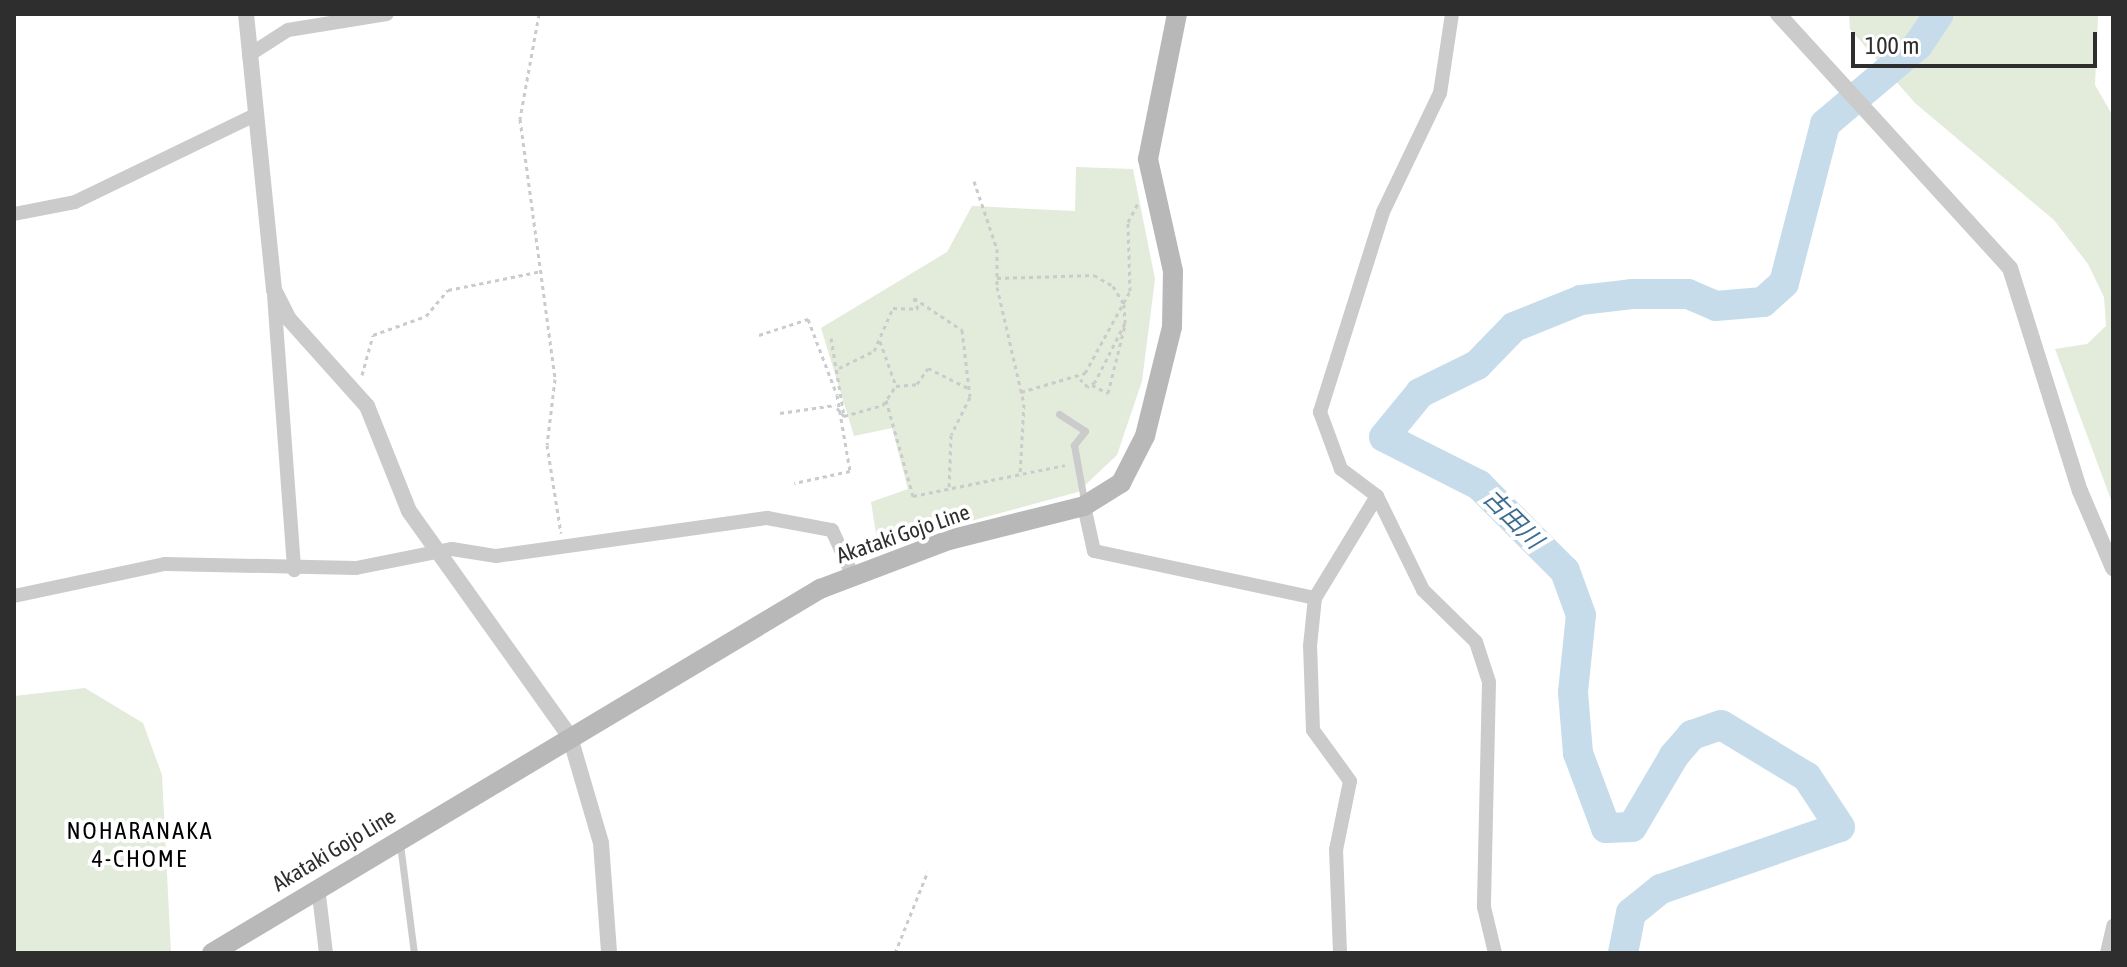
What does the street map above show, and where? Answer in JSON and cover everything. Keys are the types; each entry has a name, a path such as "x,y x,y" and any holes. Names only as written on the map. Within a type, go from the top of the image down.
{"main road":[{"name":"Akataki Gojo Line","path":"212,953 399,838 852,574 1084,506 1121,483 1135,460 1166,359 1173,271 1154,196 1149,137 1177,14"}],"street":[{"path":"246,14 274,290 294,570"},
{"path":"249,55 288,30 387,14"},
{"path":"1452,14 1440,93 1388,198 1320,412 1341,469 1377,496 1423,590 1476,642 1489,682 1484,907 1495,953"},
{"path":"1778,14 2010,268 2080,491 2113,568"},
{"path":"14,214 75,202 255,115"},
{"path":"274,290 296,329 354,389 409,511 570,737 601,843 609,953"},
{"path":"1340,953 1336,850 1350,781 1313,730 1315,598 1377,496"},
{"path":"1084,506 1094,551 1315,598"},
{"path":"14,596 165,564 294,570 356,568 437,553 496,556 566,543 601,545 676,526 807,521 832,530 852,574"},
{"path":"318,887 326,953"},
{"path":"2107,953 2113,926"}],"lane":[{"path":"1059,414 1085,431 1074,445 1084,506"},
{"path":"399,838 414,953"}],"path":[{"path":"539,14 520,119 555,379 547,445 554,522 566,543"},
{"path":"974,181 997,249 997,278 1021,392 1020,476"},
{"path":"1080,379 1124,304 1133,277 1128,222 1137,202 1154,196"},
{"path":"354,389 369,363 373,335 426,316 448,290 542,271"},
{"path":"997,278 1094,275 1124,304 1125,323 1108,393 1080,379 1021,392"},
{"path":"839,368 880,341 893,308 918,309 917,297 962,330 970,389 951,435 949,490"},
{"path":"759,335 808,319 830,369 850,471 794,483"},
{"path":"1092,385 1125,323"},
{"path":"831,338 839,368 844,416"},
{"path":"880,341 896,386"},
{"path":"844,416 886,400 896,386 917,384 928,368 970,389"},
{"path":"886,400 913,496 1077,462"},
{"path":"780,413 835,405"},
{"path":"835,405 844,416"},
{"path":"895,953 928,871"}],"green space":[{"path":"1849,15 2098,16 2095,85 2113,116 2113,505 2055,349 2087,344 2106,326 2104,297 2088,264 2054,220 1915,103 1850,29"},
{"path":"1076,167 1133,169 1155,279 1142,381 1117,455 1078,492 878,546 871,502 908,489 892,428 854,436 821,328 947,252 972,206 1075,211"},
{"path":"85,688 143,723 162,775 171,953 14,953 14,696"}],"waterway":[{"name":"古田川","path":"1623,953 1631,913 1661,889 1840,827 1807,777 1721,725 1692,735 1674,756 1632,827 1606,828 1578,753 1573,692 1581,615 1565,571 1479,485 1384,437 1420,393 1477,365 1514,327 1581,300 1632,294 1688,294 1716,306 1763,302 1784,283 1825,124 1918,45 1939,14"}],"district":[{"name":"NOHARANAKA 4-CHOME","path":"140,845"}]}
